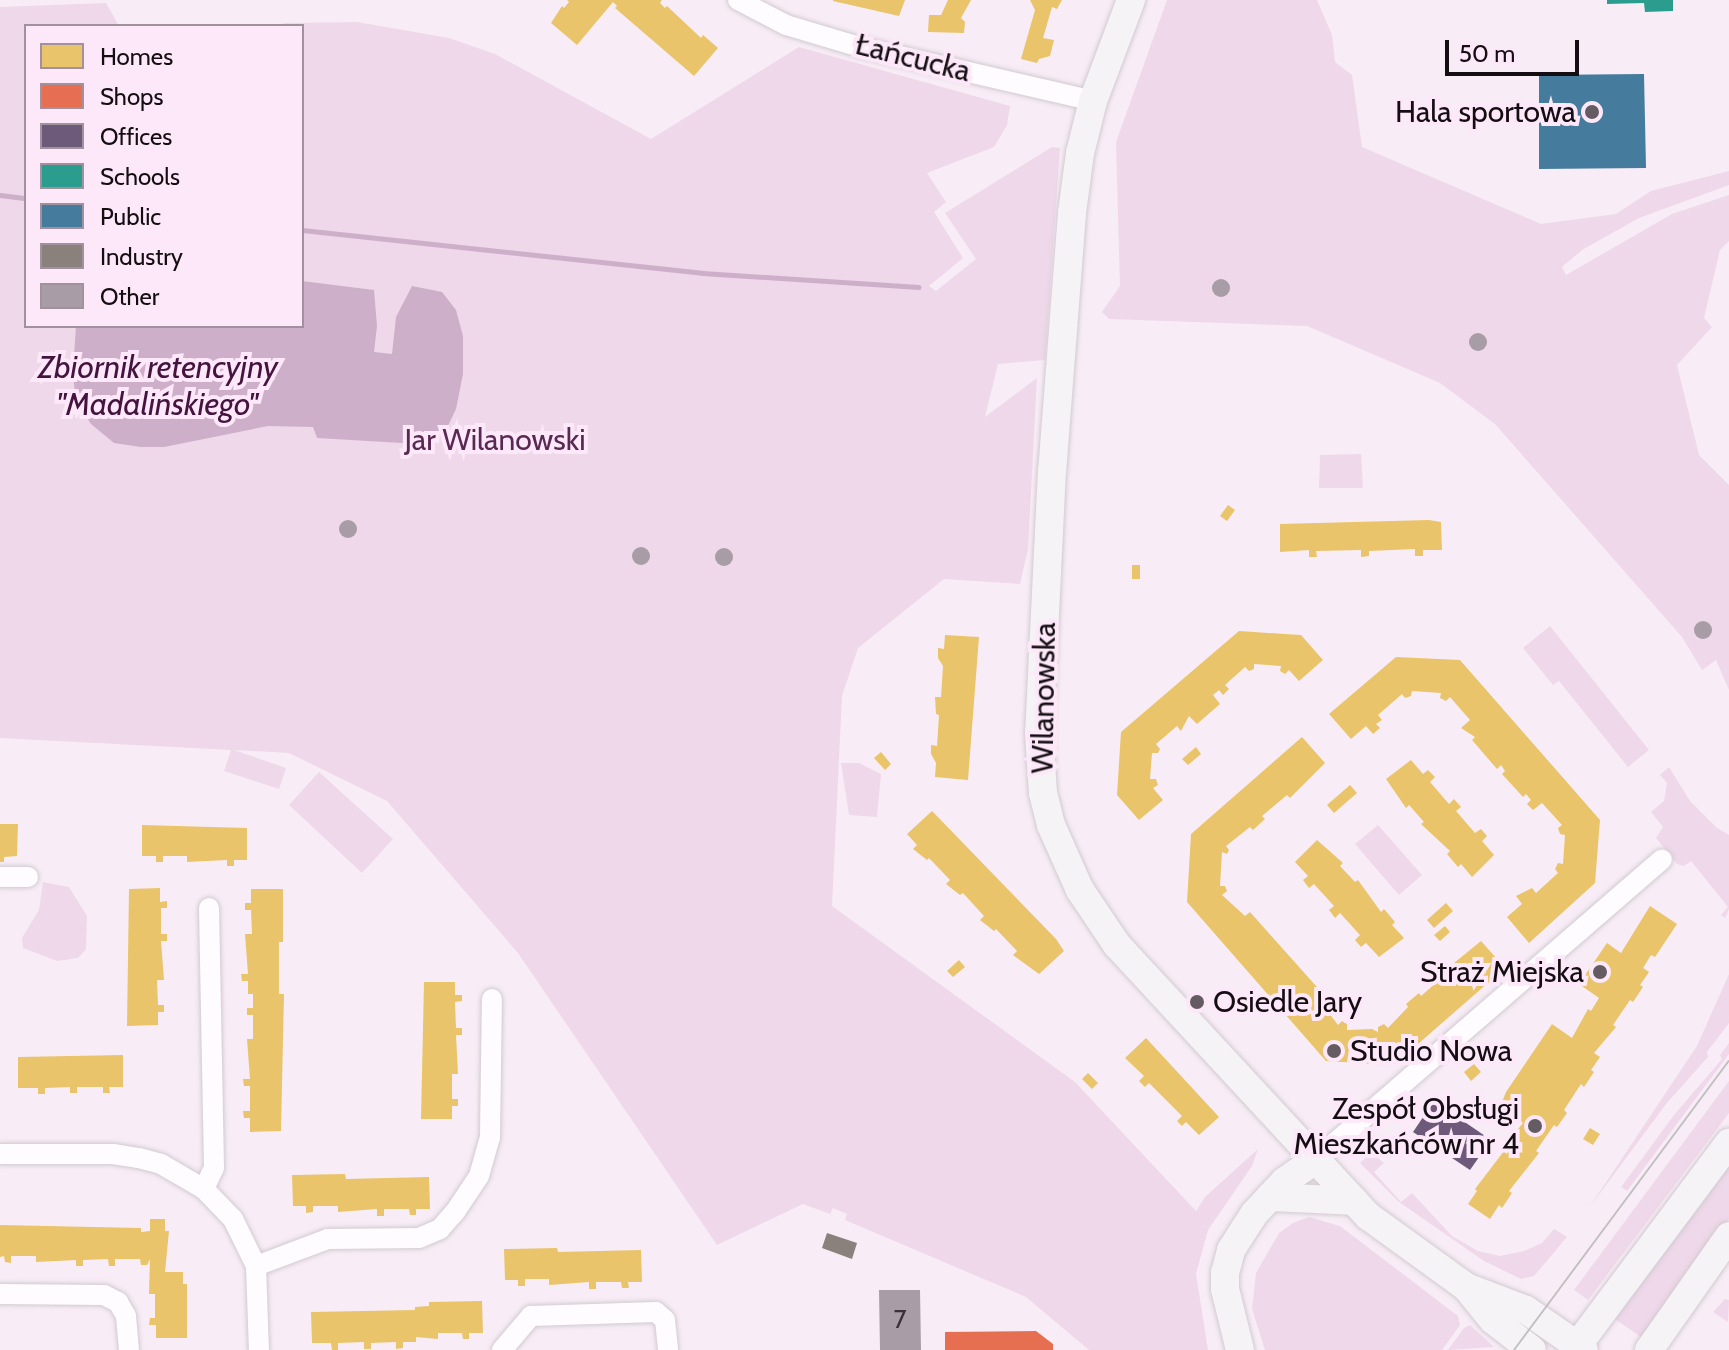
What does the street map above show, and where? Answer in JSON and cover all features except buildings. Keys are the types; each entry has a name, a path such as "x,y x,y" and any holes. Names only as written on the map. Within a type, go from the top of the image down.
{"street":[{"name":"Łańcucka","path":"738,0 786,25 860,47 1093,101"},
{"name":"Wilanowska","path":"1131,0 1093,101 1080,153 1072,213 1052,470 1039,733 1043,793 1051,825 1074,877 1103,926 1354,1201 1397,1241 1466,1287 1526,1310 1579,1348"},
{"path":"1240,1350 1230,1318 1225,1273 1243,1229 1270,1197 1662,859"},
{"path":"0,877 28,877"},
{"path":"204,1189 214,1168 209,908"},
{"path":"256,1266 328,1239 419,1238 440,1229 479,1176 490,1137 492,999"},
{"path":"1579,1348 1729,1143"},
{"path":"0,1154 113,1154 139,1158 161,1164 204,1189 233,1219 256,1266 259,1350"},
{"path":"1270,1197 1354,1201"},
{"path":"1649,1350 1729,1236"},
{"name":"Wilanowska","path":"1466,1287 1493,1320 1532,1350"},
{"path":"0,1294 104,1295 118,1302 126,1316 129,1350"},
{"path":"502,1350 531,1316 656,1312 665,1320 668,1350"}],"green space":[{"path":"1167,0 1317,0 1332,35 1335,62 1352,75 1362,147 1541,224 1616,214 1651,191 1729,171 1729,185 1639,218 1582,250 1562,267 1566,275 1672,214 1729,195 1729,241 1720,250 1704,318 1712,327 1677,365 1699,455 1729,485 1729,690 1716,660 1702,670 1682,637 1495,424 1440,383 1307,326 1109,319 1102,312 1120,286 1116,142"},
{"name":"Jar Wilanowski","path":"106,3 118,24 24,24 24,328 304,328 304,24 281,24 286,23 357,22 449,38 495,54 651,139 799,47 1010,106 1007,125 994,147 927,173 946,202 934,212 963,258 929,286 936,291 976,259 945,213 1052,147 1060,148 1045,360 998,364 985,417 1037,378 1028,549 1020,584 944,579 858,648 842,696 832,906 1075,1082 1196,1211 1205,1197 1258,1149 1252,1166 1208,1230 1196,1274 1208,1350 1089,1350 1026,1297 845,1220 847,1214 833,1208 830,1214 803,1204 717,1245 518,953 387,801 289,753 234,750 286,768 279,789 224,771 231,750 0,738 0,7"},
{"path":"1361,454 1363,488 1319,488 1320,455"},
{"path":"1550,626 1649,750 1628,767 1559,681 1553,685 1523,648"},
{"path":"841,763 859,763 881,774 877,817 849,815"},
{"path":"1669,767 1690,801 1717,828 1729,835 1729,909 1725,918 1721,915 1728,907 1691,861 1684,866 1677,864 1656,838 1663,827 1651,812 1664,801 1667,783 1660,775"},
{"path":"319,772 393,839 362,873 289,805"},
{"path":"1378,825 1422,875 1399,895 1355,844"},
{"path":"43,882 69,887 87,916 86,949 78,958 57,961 23,948 22,938 39,910"},
{"path":"1729,974 1729,1023 1707,1052 1708,1057 1666,1104 1589,1208 1697,1046"},
{"path":"1729,1043 1729,1054 1627,1191 1621,1187 1674,1115 1722,1059 1720,1055"},
{"path":"1729,1081 1729,1113 1588,1300 1574,1290"},
{"path":"1371,1153 1384,1163 1374,1172 1401,1202 1412,1193 1452,1236 1478,1251 1500,1256 1524,1251 1542,1243 1554,1229 1567,1237 1534,1276 1521,1279 1484,1261 1399,1202 1360,1163"},
{"path":"1729,1160 1729,1219 1644,1339 1612,1317"},
{"path":"1309,1217 1340,1226 1458,1316 1460,1325 1442,1350 1265,1350 1252,1309 1256,1273 1279,1233"},
{"path":"1725,1299 1729,1300 1728,1322 1713,1312"},
{"path":"1470,1325 1494,1347 1448,1350 1464,1328"}],"water":[{"name":"Zbiornik retencyjny \"Madalińskiego\"","path":"304,281 374,290 377,326 374,352 392,354 396,317 412,286 442,292 456,310 463,336 463,374 456,409 446,430 419,441 402,443 317,438 313,427 268,426 164,447 114,443 91,424 83,412 75,394 76,328 304,328"}],"waterway":[{"path":"0,195 24,198"},
{"path":"304,230 702,273 919,287"}],"tram line":[{"path":"1514,1350 1729,1061"}],"place":[{"name":"Hala sportowa","path":"1592,112"},
{"name":"Straż Miejska","path":"1600,972"},
{"name":"Osiedle Jary","path":"1197,1002"},
{"name":"Studio Nowa","path":"1334,1051"},
{"name":"Zespół Obsługi Mieszkańców nr 4","path":"1535,1126"}]}
